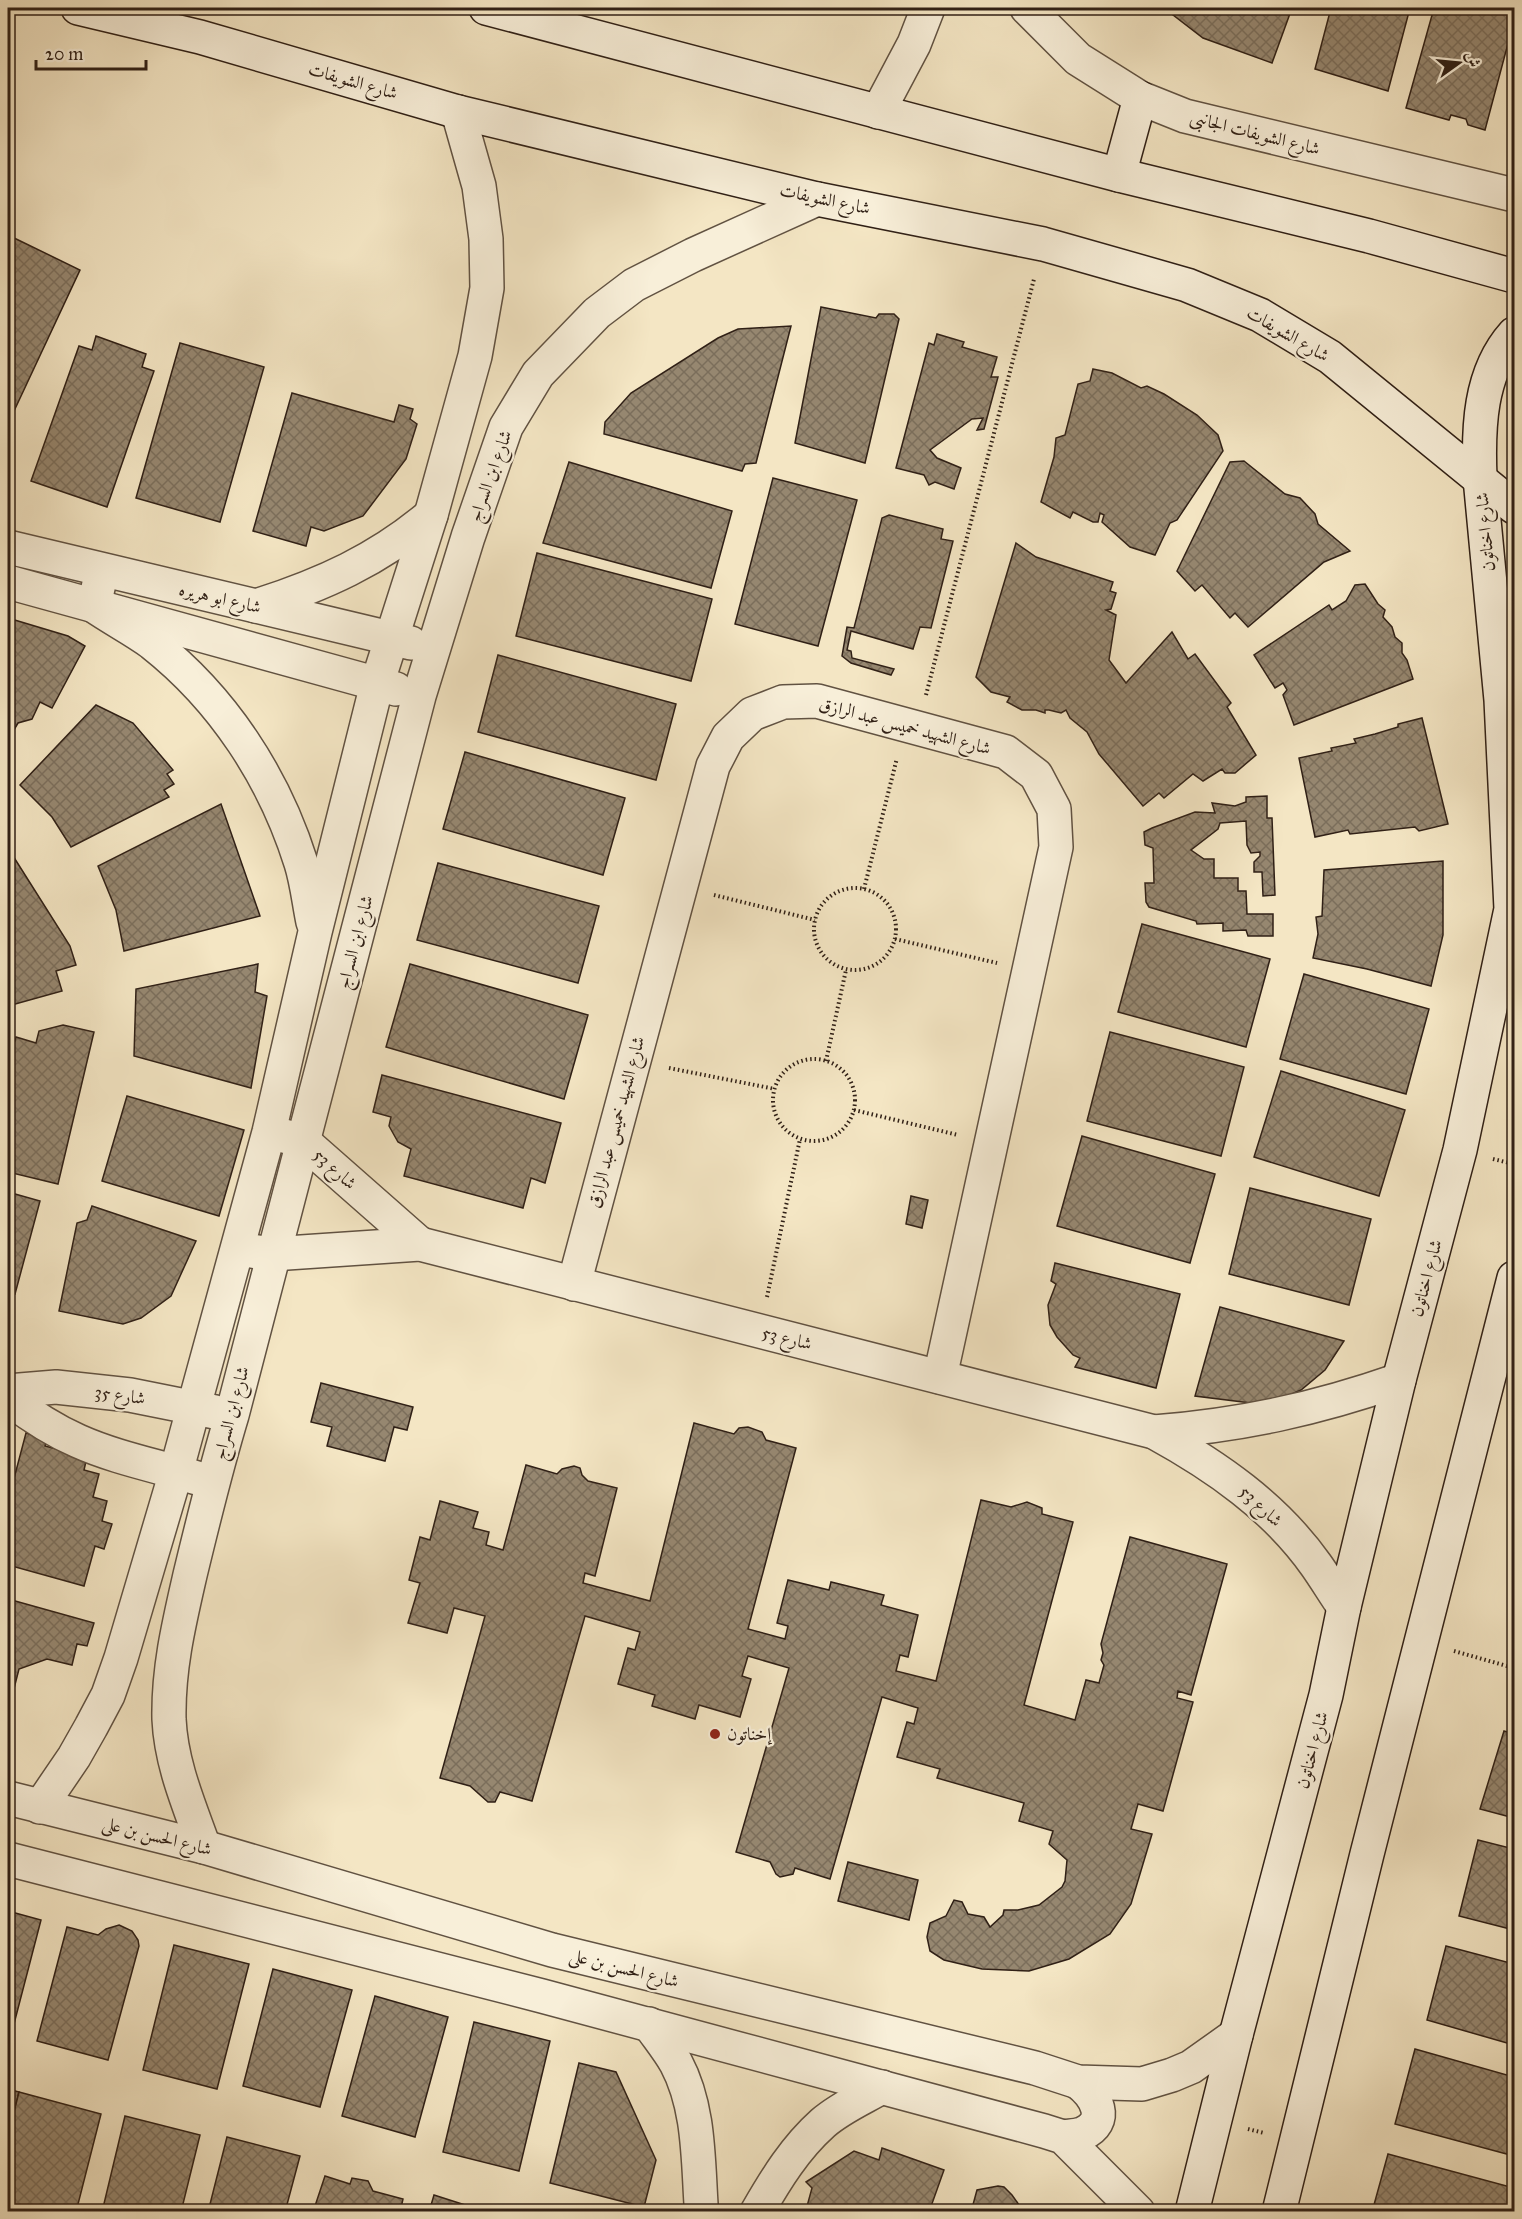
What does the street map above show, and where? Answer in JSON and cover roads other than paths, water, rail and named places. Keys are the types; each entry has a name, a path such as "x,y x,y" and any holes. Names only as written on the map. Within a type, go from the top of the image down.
{"street":[{"name":"شارع الشويفات","path":"78,8 200,37 458,112 817,199 1043,244 1187,285 1260,315 1330,357 1515,507"},
{"path":"486,8 542,15 878,112 1119,175 1369,236 1515,276"},
{"path":"878,112 914,45 928,8"},
{"name":"شارع الشويفات الجانبى","path":"1027,8 1078,59 1140,98 1185,116 1515,195"},
{"path":"1119,175 1140,98"},
{"name":"شارع ابن السراج","path":"40,1807 74,1757 108,1695 122,1658 176,1472 269,1132 376,684 431,514 475,356 487,288 486,239 479,186 458,112"},
{"name":"شارع ابن السراج","path":"204,1847 178,1776 169,1721 171,1665 212,1483 232,1415 272,1254 419,696 468,537 506,427 538,374 597,313 634,285 693,255 817,199"},
{"name":"شارع اخناتون","path":"1192,2211 1326,1695 1344,1607 1399,1380 1460,1150 1513,903 1501,700 1480,478 1479,442 1482,405 1492,370 1515,334"},
{"path":"255,606 294,594 369,560 404,538 431,514"},
{"name":"شارع ابو هريره","path":"8,547 391,639 434,647"},
{"path":"94,606 102,570"},
{"path":"8,582 419,696"},
{"path":"94,606 151,643 201,689 245,742 278,801 302,865 315,932"},
{"name":"شارع الشهيد خميس عبد الرازق","path":"574,1284 712,766 728,736 752,714 783,702 817,701 1006,752 1036,775 1054,809 1056,847 993,1144 940,1377"},
{"name":"شارع 53","path":"269,1132 303,1141 420,1244"},
{"name":"شارع 53","path":"236,1249 272,1254 420,1244 1154,1432 1200,1457 1242,1488 1281,1524 1315,1563 1344,1607"},
{"path":"1279,2211 1421,1642 1515,1278"},
{"name":"شارع 53","path":"1154,1432 1205,1428 1264,1418 1352,1397 1399,1380"},
{"name":"شارع 35","path":"8,1391 56,1387 130,1395 232,1415"},
{"path":"8,1398 34,1418 78,1441 115,1455 212,1483"},
{"name":"شارع الحسن بن على","path":"8,1798 204,1847 552,1950 1017,2063 1078,2082 1142,2084 1191,2067 1236,2035"},
{"path":"8,1859 649,2024 1063,2137 1081,2134 1092,2127 1098,2114 1097,2101 1089,2090 1078,2082"},
{"path":"542,1996 552,1950"},
{"path":"649,2024 675,2063 689,2094 709,2209"},
{"path":"757,2211 780,2172 824,2122 882,2087"},
{"path":"1063,2137 1138,2211"}],"place":[{"name":"إخناتون","path":"715,1734"}]}
